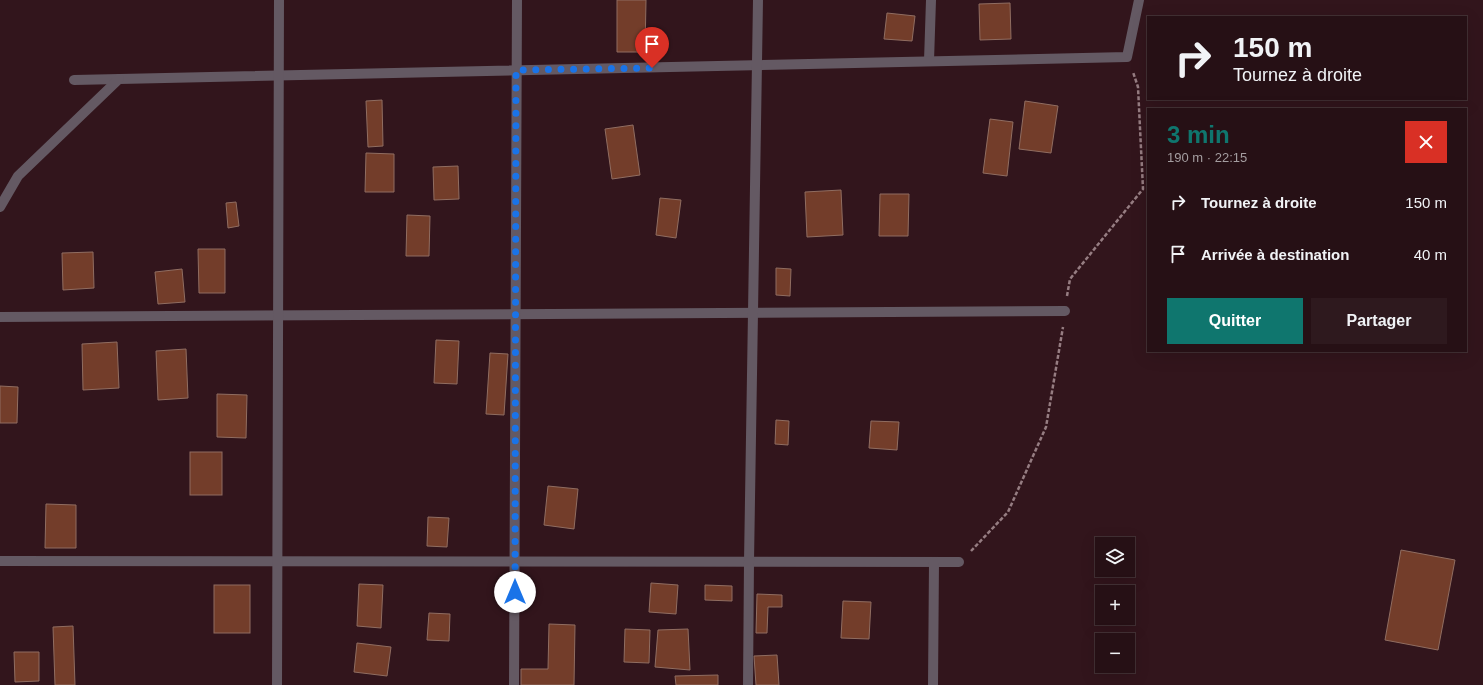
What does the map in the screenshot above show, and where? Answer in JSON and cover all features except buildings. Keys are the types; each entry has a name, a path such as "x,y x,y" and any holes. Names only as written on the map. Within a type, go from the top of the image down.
{"street":[{"path":"277,685 279,0"},
{"path":"514,685 517,0"},
{"path":"748,685 758,0"},
{"path":"929,61 931,0"},
{"path":"74,80 1127,57 1139,0"},
{"path":"0,207 18,176 119,79"},
{"path":"0,317 1065,311"},
{"path":"0,561 959,562"},
{"path":"933,685 934,562"}],"route":[{"path":"515,592 516,70 652,68"}]}
